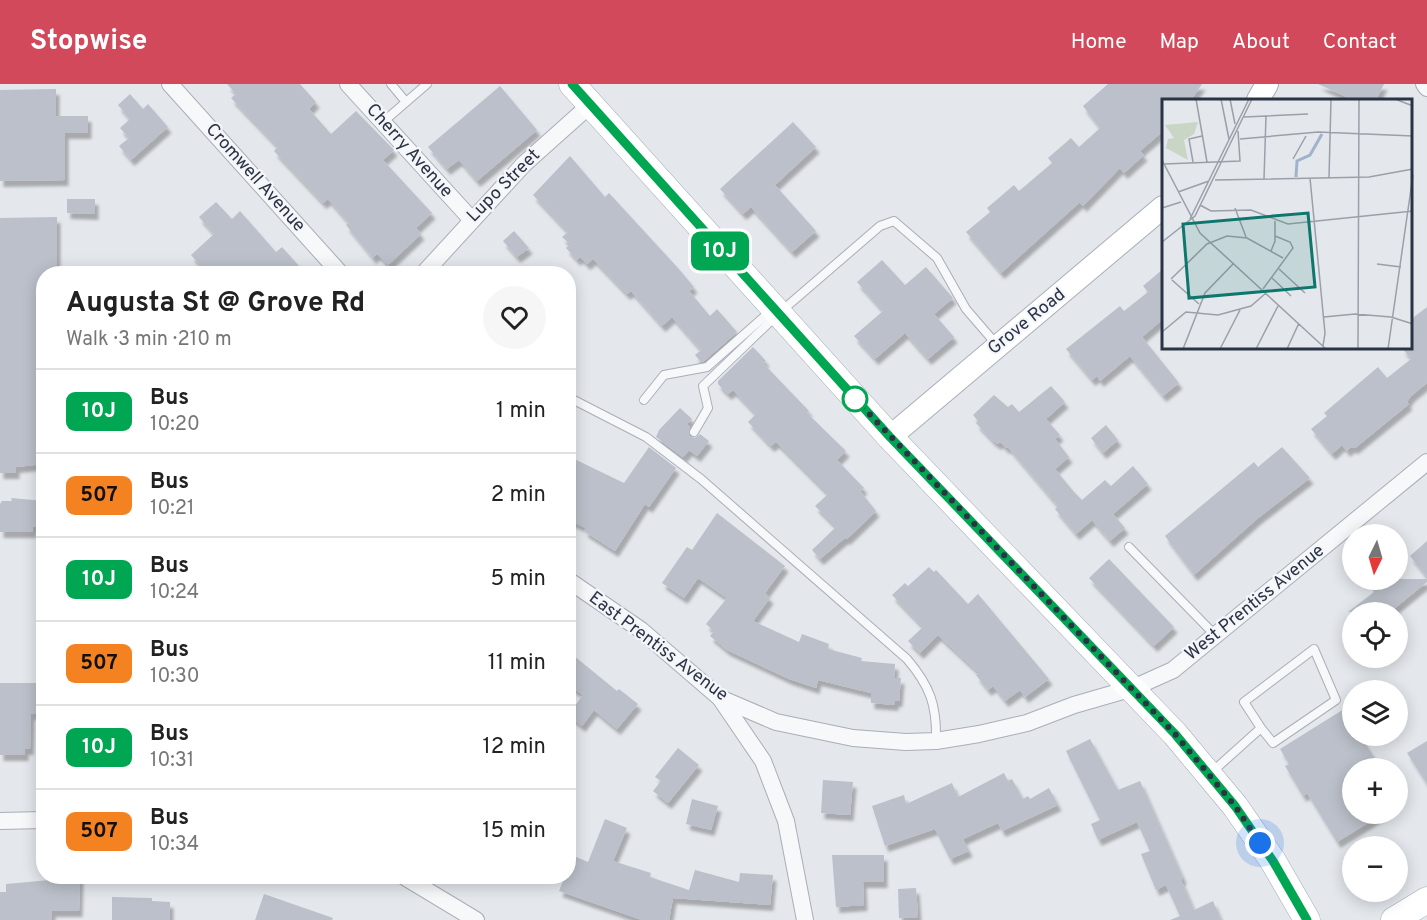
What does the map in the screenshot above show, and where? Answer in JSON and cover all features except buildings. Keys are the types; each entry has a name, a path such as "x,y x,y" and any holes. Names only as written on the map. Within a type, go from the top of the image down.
{"main road":[{"path":"572,84 890,437 1133,688 1235,806 1273,861 1307,920"},
{"path":"1259,99 1267,84"},
{"name":"Grove Road","path":"890,437 997,345 1051,304 1162,208"},
{"path":"1394,920 1427,900"}],"street":[{"name":"Cromwell Avenue","path":"170,84 334,266"},
{"name":"Cherry Avenue","path":"348,84 471,219"},
{"path":"1424,84 1427,88"},
{"name":"Lupo Street","path":"430,266 524,164 590,105"},
{"name":"West Prentiss Avenue","path":"1133,688 1173,670 1427,462"},
{"name":"East Prentiss Avenue","path":"576,585 641,630 720,698 799,729 853,738 906,742 936,741 1027,723 1074,705 1133,688"},
{"path":"720,698 763,761 786,821 805,920"},
{"path":"0,821 36,820"},
{"path":"416,884 476,920"}],"lane":[{"path":"391,84 406,102"},
{"path":"383,122 427,84"},
{"path":"644,400 664,375 707,367 880,226 894,221 937,258 966,309 997,345"},
{"path":"694,432 708,408 703,386 775,311"},
{"path":"576,401 646,437 701,479 907,659 929,692 936,713 936,741"},
{"path":"1129,547 1215,636"},
{"path":"1314,649 1336,700 1273,743 1261,728 1244,702 1314,649"},
{"path":"1209,775 1261,728"}],"bus line":[{"name":"10J","path":"572,84 737,270 890,437 1175,734 1235,806 1273,861 1307,920"}],"route":[{"path":"855,399 1175,734 1235,806 1260,843"}]}
